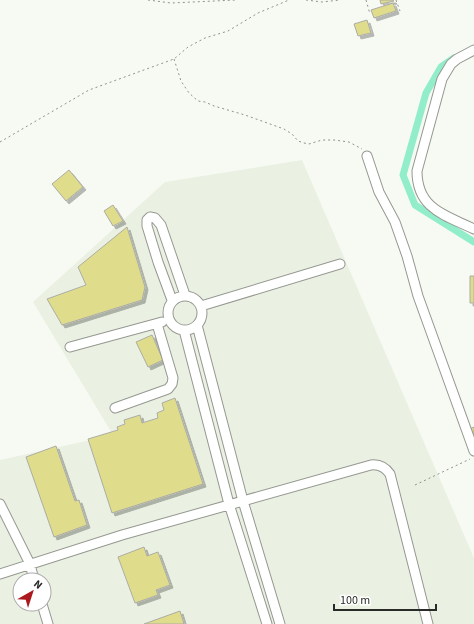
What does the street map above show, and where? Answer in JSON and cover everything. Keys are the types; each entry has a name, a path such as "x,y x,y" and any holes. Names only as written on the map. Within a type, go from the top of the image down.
{"street":[{"path":"474,50 451,64 442,79 417,171 419,190 425,200 436,210 453,220 474,229"},
{"path":"367,156 377,188 395,222 407,256 418,296 474,451"},
{"path":"172,300 158,262 148,226 147,220 150,217 155,218 160,225 185,295"},
{"path":"201,306 340,264"},
{"path":"185,295 192,297 201,306 201,319 197,325 189,329 178,329 169,320 167,314 168,307 172,300 176,297 185,295"},
{"path":"70,347 169,320"},
{"path":"115,408 168,389 172,384 173,378 157,324"},
{"path":"197,325 243,501 280,624"},
{"path":"184,330 229,504 267,624"},
{"path":"0,574 122,535 371,465 383,467 390,474 428,624"},
{"path":"0,504 30,564 32,572"},
{"path":"44,612 48,624"}],"path":[{"path":"148,0 171,3 236,0"},
{"path":"0,142 89,90 174,59 188,47 205,38 228,31 258,13 289,0"},
{"path":"306,0 322,2 340,0"},
{"path":"366,0 370,14"},
{"path":"396,0 400,11"},
{"path":"174,59 181,81 189,93 198,101 245,115 284,129 292,134 298,141 304,143 309,144 329,139 349,142 359,146 367,156"},
{"path":"415,484 474,457"}],"shaded area":[{"path":"302,160 474,558 474,624 0,624 0,460 113,435 33,302 165,182"}],"building":[{"path":"380,0 393,0 394,1 381,4"},
{"path":"393,3 396,11 374,18 371,10"},
{"path":"367,20 371,33 358,36 354,24"},
{"path":"69,170 83,187 66,201 52,184"},
{"path":"113,205 123,221 113,226 104,211"},
{"path":"127,227 145,287 142,300 62,325 47,299 86,285 78,267"},
{"path":"470,276 474,276 474,303 470,303"},
{"path":"152,335 163,360 148,367 136,342"},
{"path":"175,398 203,484 112,513 88,439 118,430 117,427 125,424 124,420 140,415 142,423 158,418 157,413 164,410 162,403"},
{"path":"474,427 474,445 467,430"},
{"path":"56,446 75,501 79,500 87,525 54,537 26,457"},
{"path":"144,547 147,556 158,552 170,585 156,590 158,595 135,603 118,557"},
{"path":"180,611 184,624 144,624"}],"waterway":[{"path":"454,58 441,67 426,93 403,175 415,205 474,242"}]}
